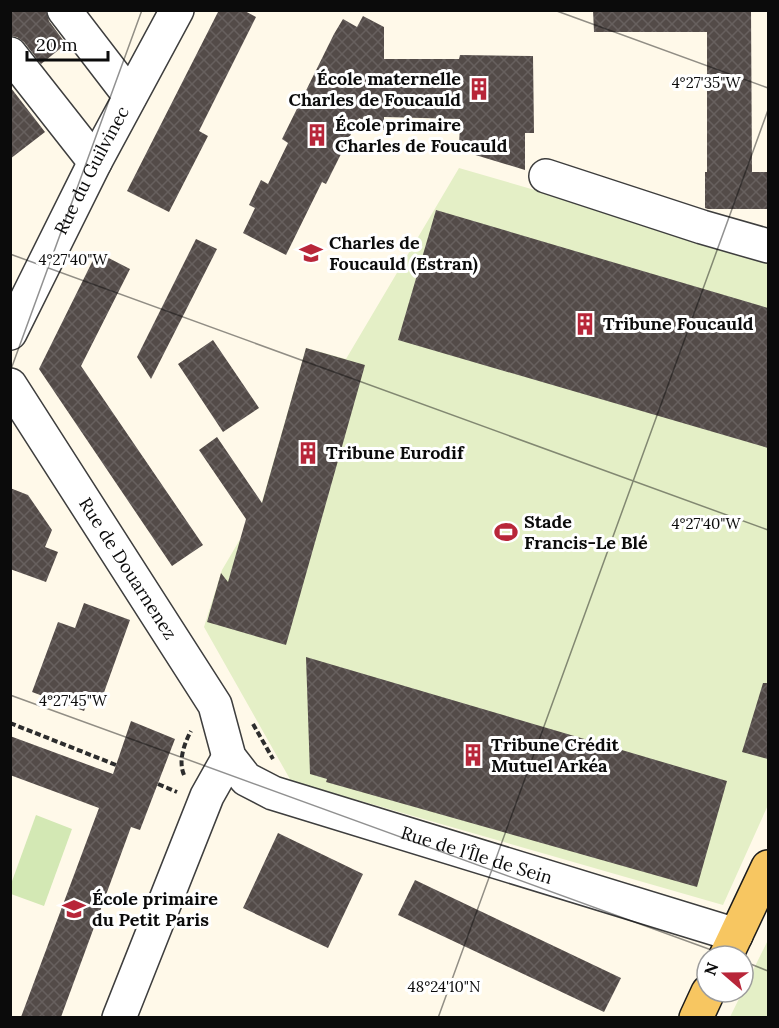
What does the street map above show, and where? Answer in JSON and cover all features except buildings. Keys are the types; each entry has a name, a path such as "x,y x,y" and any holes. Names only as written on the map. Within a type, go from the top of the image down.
{"main road":[{"path":"731,944 768,867"}],"street":[{"path":"64,10 130,96"},
{"name":"Rue du Guilvinec","path":"10,333 95,162 177,10"},
{"path":"10,54 95,162"},
{"path":"546,176 768,246"},
{"name":"Rue de Douarnenez","path":"10,385 215,705 229,757"},
{"path":"119,1017 207,796 229,757"},
{"name":"Rue de l'Île de Sein","path":"229,757 246,779 273,793 728,944"}],"path":[{"path":"10,723 116,765"}],"green space":[{"name":"Stade Francis-Le Blé","path":"459,168 768,258 768,805 723,905 291,781 204,627 222,570 262,502 306,348 346,359"},
{"path":"36,815 72,829 44,906 11,894 11,884"},
{"path":"768,940 768,1017 730,1017 736,1004 755,1004 755,966"}],"place":[{"name":"École maternelle Charles de Foucauld","path":"479,89"},
{"name":"École primaire Charles de Foucauld","path":"317,135"},
{"name":"Charles de Foucauld (Estran)","path":"311,253"},
{"name":"Tribune Foucauld","path":"585,324"},
{"name":"Tribune Eurodif","path":"308,453"},
{"name":"Stade Francis-Le Blé","path":"506,532"},
{"name":"Tribune Crédit Mutuel Arkéa","path":"473,755"},
{"name":"École primaire du Petit Paris","path":"74,909"}]}
